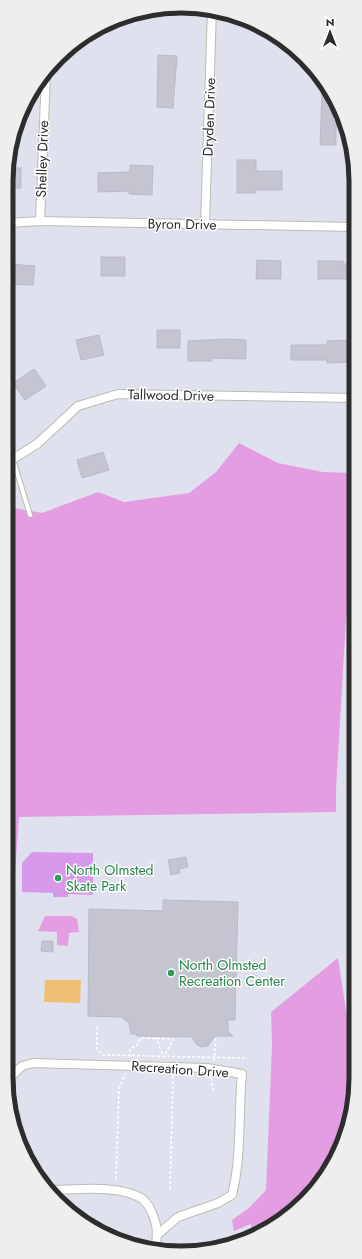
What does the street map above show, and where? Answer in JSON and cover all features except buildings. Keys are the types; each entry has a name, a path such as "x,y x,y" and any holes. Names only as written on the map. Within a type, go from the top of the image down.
{"street":[{"name":"Dryden Drive","path":"205,224 212,16"},
{"name":"Shelley Drive","path":"40,221 46,82"},
{"name":"Byron Drive","path":"13,223 40,221 349,227"},
{"name":"Tallwood Drive","path":"13,457 37,444 78,406 118,394 349,398"},
{"name":"Recreation Drive","path":"13,1075 22,1066 33,1063 207,1068 242,1074 237,1174 232,1195 218,1203 178,1217 156,1234"},
{"path":"56,1190 101,1189 130,1193 143,1199 149,1206 157,1225 156,1244"}],"lane":[{"path":"13,467 30,515"}],"path":[{"path":"97,1027 97,1050 100,1054 244,1058"},
{"path":"215,1058 216,1037"},
{"path":"130,1056 130,1049 136,1046 141,1038 173,1039 164,1056"},
{"path":"156,1038 164,1056"},
{"path":"116,1179 120,1089 126,1072"},
{"path":"170,1189 173,1073"},
{"path":"210,1074 214,1092"}],"shaded area":[{"path":"239,443 278,463 323,472 349,473 349,582 336,790 336,812 19,817 13,901 13,506 14,508 42,513 98,492 124,502 189,493 216,472"},
{"name":"North Olmsted Skate Park","path":"32,852 93,853 93,895 68,894 68,897 53,897 53,893 22,892 22,863"},
{"path":"45,916 71,916 77,919 79,932 69,933 68,946 57,945 57,932 38,931"},
{"path":"338,958 349,1030 348,1100 340,1132 332,1152 321,1171 307,1189 300,1197 274,1218 255,1229 252,1230 251,1224 234,1231 232,1220 249,1208 266,1190 272,1045 271,1012"},
{"path":"45,980 81,980 80,1003 44,1002"}],"place":[{"name":"North Olmsted Skate Park","path":"58,878"},
{"name":"North Olmsted Recreation Center","path":"171,973"}]}
